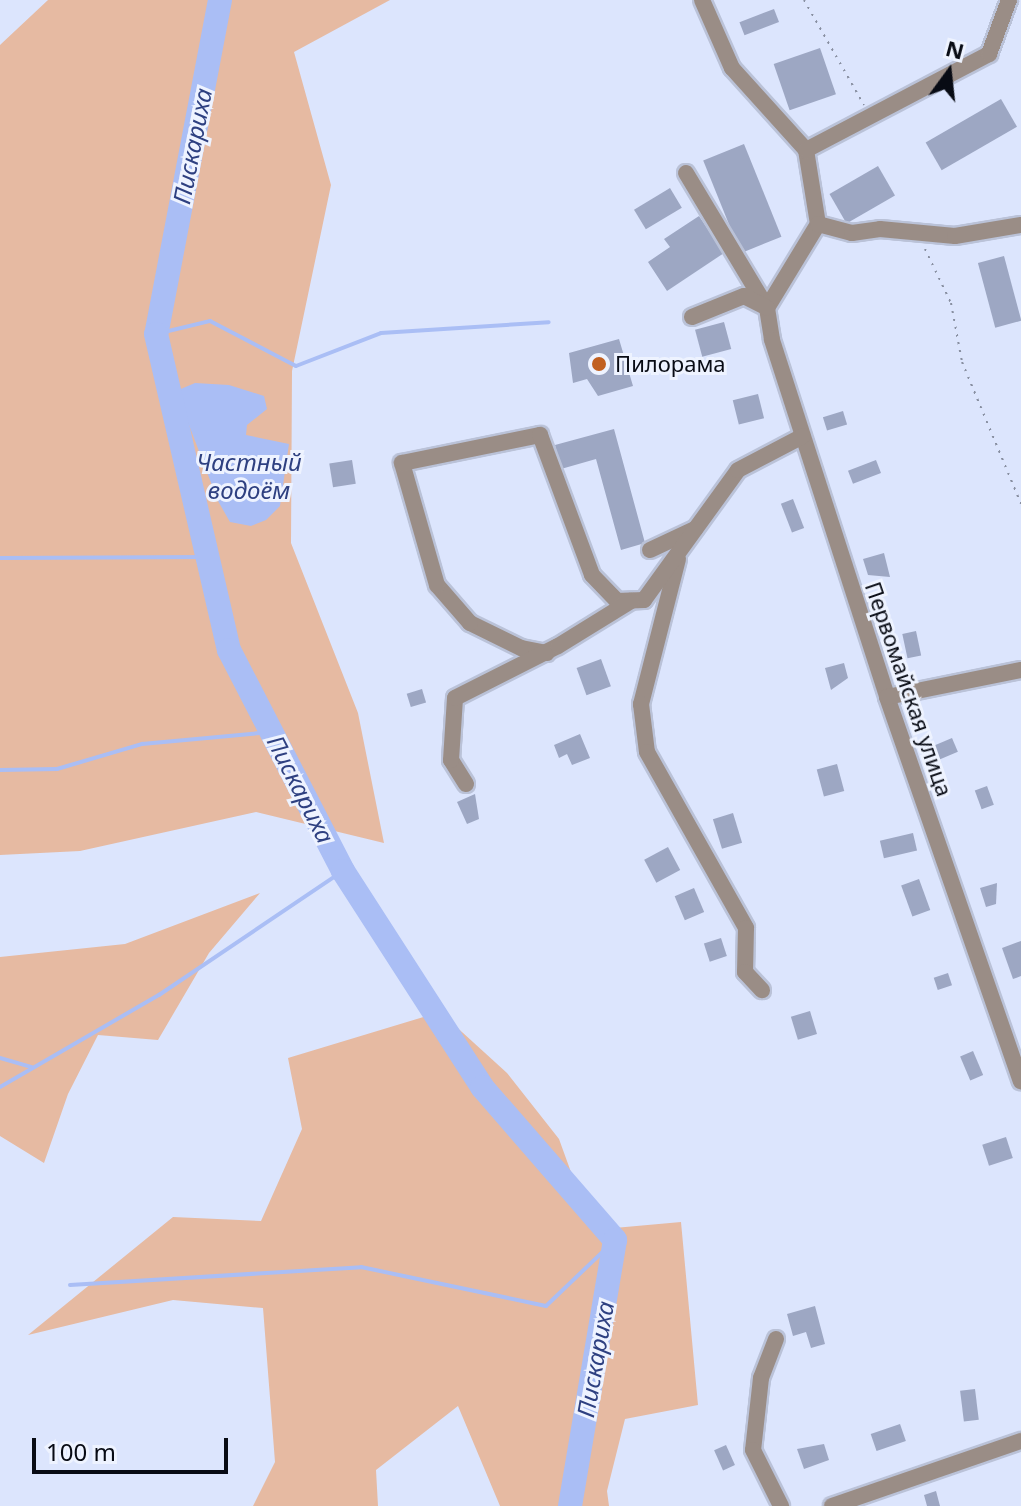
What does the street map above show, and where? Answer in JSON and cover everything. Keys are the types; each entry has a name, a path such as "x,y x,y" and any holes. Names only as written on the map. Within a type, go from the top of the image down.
{"street":[{"path":"702,0 732,68 806,150 818,224 767,308"},
{"path":"806,150 989,54 1009,0"},
{"path":"686,173 767,308"},
{"path":"818,224 852,233 916,230 955,236 997,233 1021,225"},
{"path":"692,317 744,296 767,308"},
{"name":"Первомайская улица","path":"767,308 772,340 887,697 1021,1081"},
{"path":"547,653 521,648 470,623 437,585 402,463 540,435 592,575 617,601 644,600 738,470 803,436"},
{"path":"650,550 696,528"},
{"path":"680,549 641,704 647,752 746,928 745,972 762,990"},
{"path":"466,784 451,760 455,698 547,653 633,600"},
{"path":"887,697 1021,670"},
{"path":"776,1339 761,1378 753,1450 781,1506"},
{"path":"832,1506 1021,1441"}],"path":[{"path":"804,0 871,116"},
{"path":"916,230 951,303 962,362 1021,504"}],"shaded area":[{"path":"48,0 390,0 294,52 331,185 292,371 291,543 358,713 384,843 256,812 80,851 0,855 0,45"},
{"path":"260,893 209,953 158,1040 98,1035 68,1094 44,1163 0,1136 0,957 125,944"},
{"path":"440,1012 507,1073 559,1139 592,1230 681,1222 698,1405 625,1419 607,1491 609,1506 500,1506 458,1406 376,1470 378,1506 253,1506 275,1462 263,1308 173,1300 28,1335 173,1217 261,1221 302,1129 288,1058"}],"water":[{"name":"Частный водоём","path":"195,383 229,385 264,396 267,409 247,425 246,435 289,444 280,506 266,520 251,526 230,522 218,501 176,391"}],"building":[{"path":"774,9 779,22 744,35 739,22"},
{"path":"820,48 836,94 790,110 774,64"},
{"path":"1001,99 1017,127 942,170 926,142"},
{"path":"744,144 781,237 741,253 703,160"},
{"path":"878,166 895,195 847,223 830,194"},
{"path":"670,188 682,208 646,229 634,210"},
{"path":"699,216 724,253 667,291 648,262 670,247 664,239"},
{"path":"1004,256 1021,321 995,328 978,263"},
{"path":"724,322 731,349 702,357 695,330"},
{"name":"Пилорама","path":"619,339 633,386 598,396 587,379 573,383 569,353"},
{"path":"758,394 764,418 739,425 733,400"},
{"path":"843,411 847,424 827,431 823,417"},
{"path":"614,429 645,543 621,550 596,459 561,469 555,445"},
{"path":"352,460 356,484 333,487 329,464"},
{"path":"876,460 881,473 853,484 848,471"},
{"path":"793,499 804,528 792,533 781,504"},
{"path":"884,553 890,577 868,575 863,559"},
{"path":"916,631 921,655 908,658 902,634"},
{"path":"601,659 611,686 586,695 577,668"},
{"path":"844,663 848,678 831,690 825,668"},
{"path":"422,689 426,702 411,707 407,694"},
{"path":"580,734 590,758 572,765 567,754 559,758 554,745"},
{"path":"952,738 958,752 935,762 929,748"},
{"path":"837,764 844,791 824,796 817,769"},
{"path":"987,786 994,805 982,809 975,790"},
{"path":"475,794 479,819 467,824 457,802"},
{"path":"733,813 742,843 722,849 713,819"},
{"path":"913,833 917,851 884,858 880,841"},
{"path":"668,847 680,870 656,883 644,860"},
{"path":"919,879 930,910 912,917 901,885"},
{"path":"997,883 996,904 986,907 980,888"},
{"path":"694,888 704,912 685,920 675,896"},
{"path":"721,938 727,956 710,962 704,944"},
{"path":"1021,941 1021,976 1013,979 1002,948"},
{"path":"948,973 952,985 938,990 934,978"},
{"path":"810,1011 817,1034 798,1040 791,1017"},
{"path":"973,1051 983,1075 970,1080 960,1056"},
{"path":"1006,1137 1013,1158 989,1166 982,1145"},
{"path":"815,1306 825,1344 811,1348 806,1332 793,1336 787,1314"},
{"path":"975,1389 979,1420 964,1422 960,1391"},
{"path":"900,1424 906,1441 877,1451 871,1434"},
{"path":"824,1444 829,1460 804,1469 797,1449"},
{"path":"726,1445 735,1465 723,1470 714,1450"},
{"path":"936,1491 940,1506 927,1506 924,1495"}],"waterway":[{"name":"Пискариха","path":"220,0 156,334 229,650 343,871 482,1087 615,1240 570,1506"},
{"path":"156,334 210,321 296,366 381,333 549,322"},
{"path":"0,558 207,557"},
{"path":"0,770 57,769 142,744 271,732"},
{"path":"0,1087 159,995 343,871"},
{"path":"0,1058 32,1067"},
{"path":"70,1285 361,1267 546,1306 615,1240"}],"place":[{"name":"Пилорама","path":"599,364"}]}
